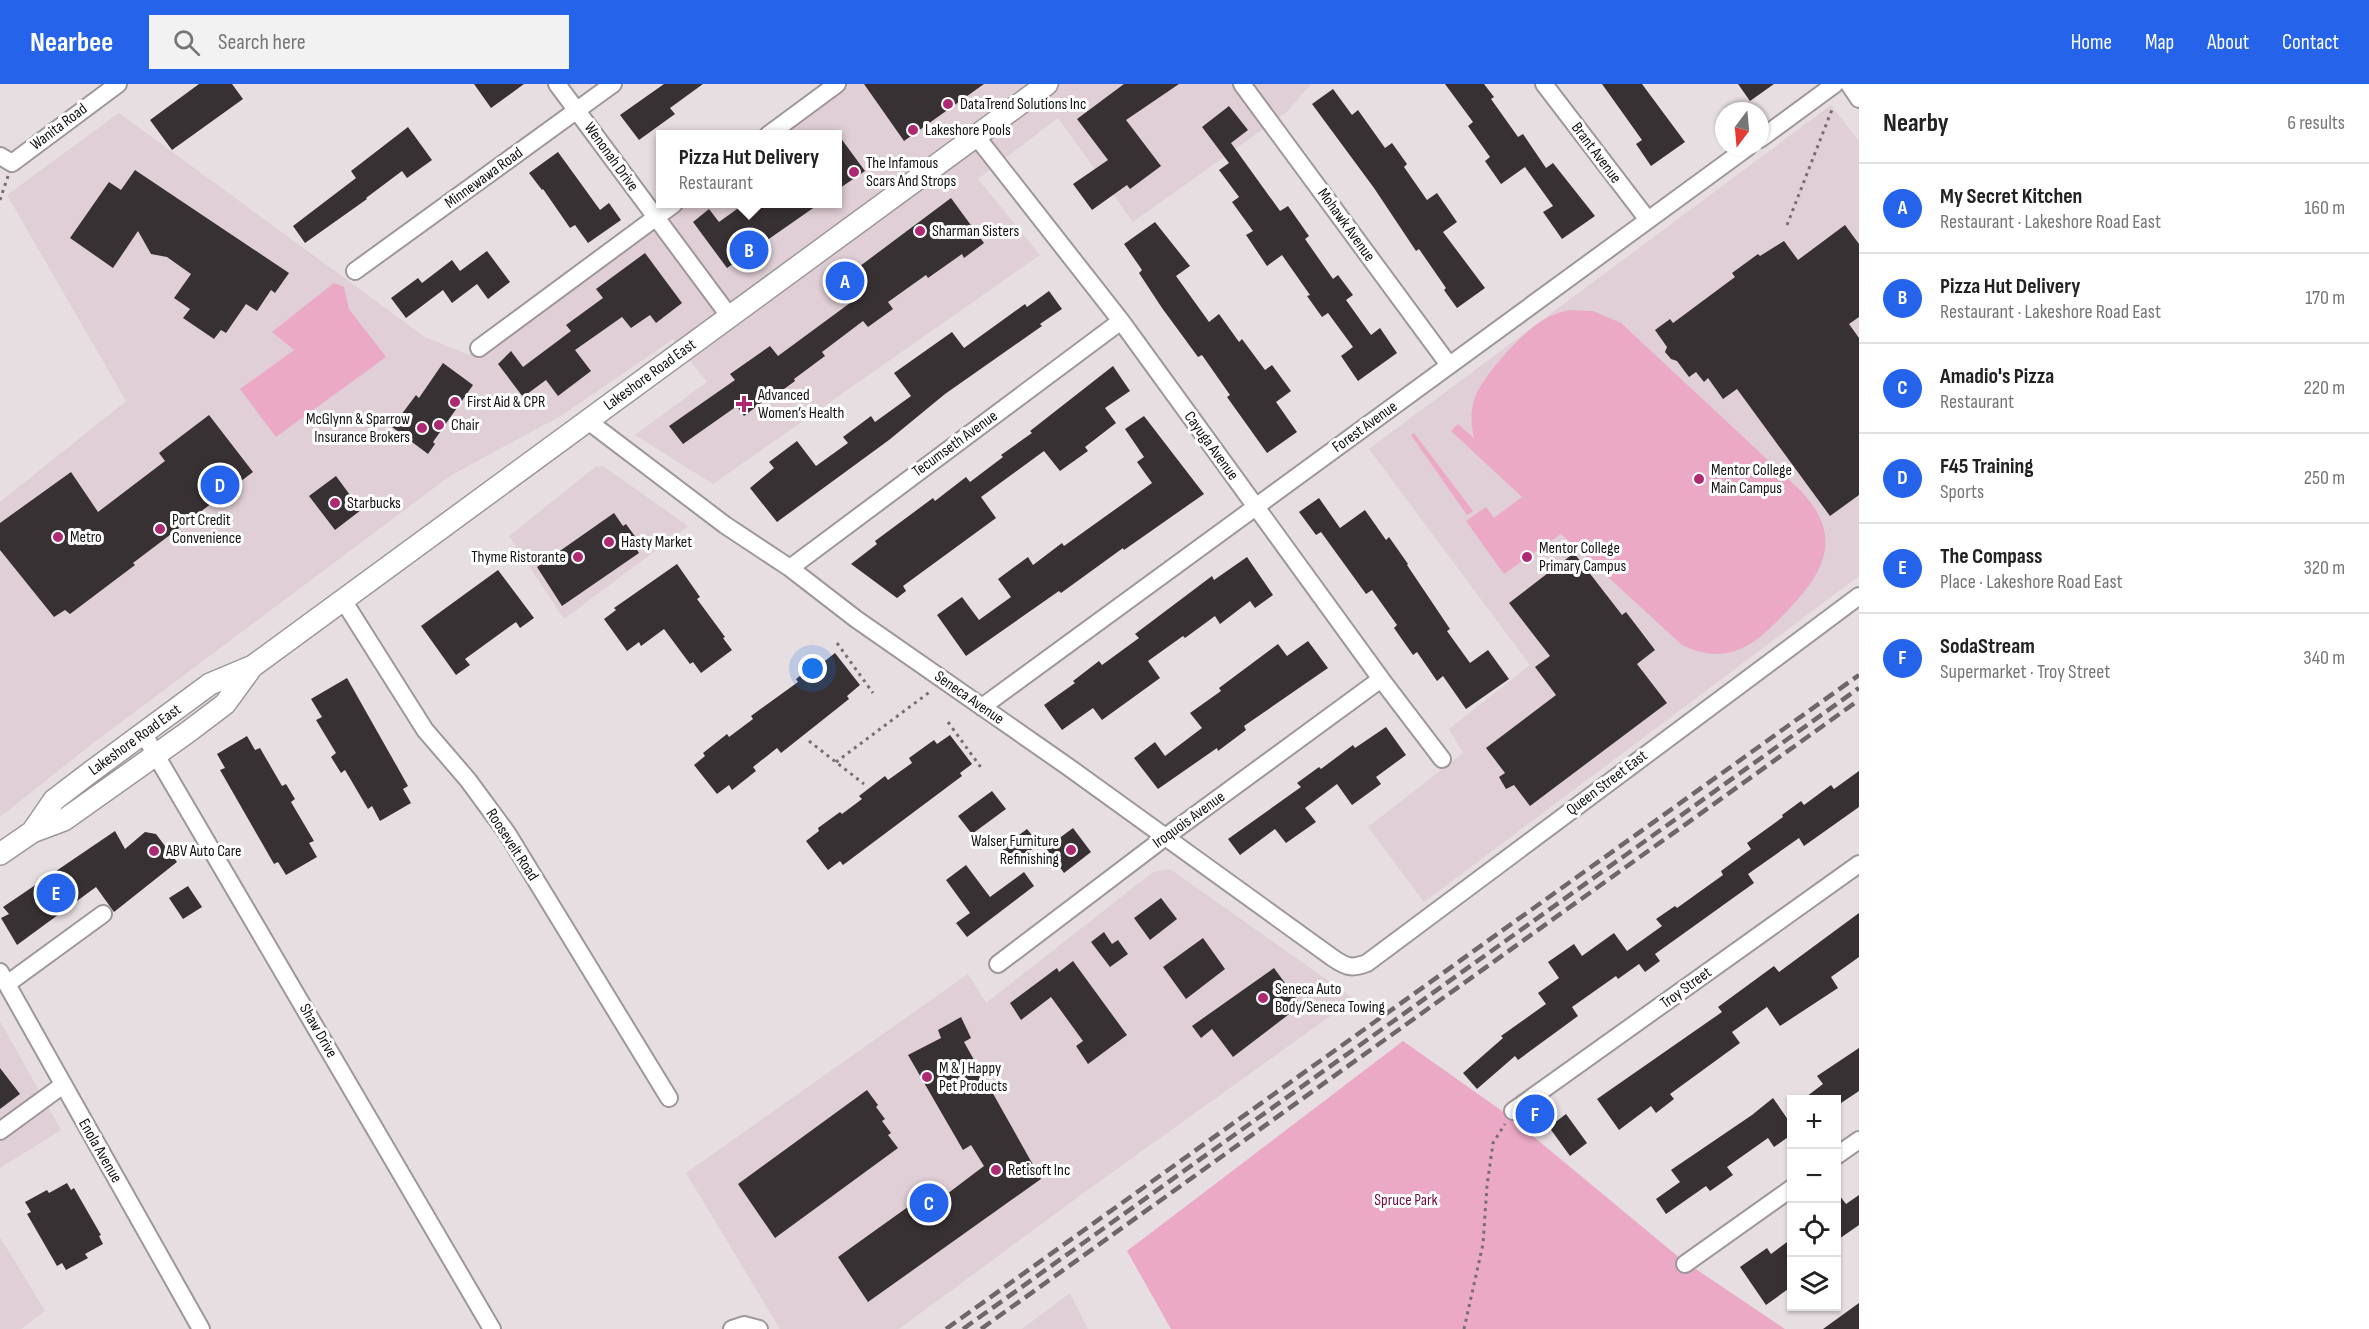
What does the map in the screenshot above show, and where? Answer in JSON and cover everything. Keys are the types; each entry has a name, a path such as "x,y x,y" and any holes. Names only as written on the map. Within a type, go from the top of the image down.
{"main road":[{"name":"Lakeshore Road East","path":"32,832 54,800 143,733 210,684 253,666 1047,84"},
{"name":"Lakeshore Road East","path":"0,854 32,832 64,820 225,704 253,666"}],"street":[{"name":"Wanita Road","path":"6,160 118,84"},
{"name":"Wenonah Drive","path":"557,84 654,218 730,316"},
{"name":"Minnewawa Road","path":"355,271 613,84"},
{"path":"775,130 837,84"},
{"name":"Mohawk Avenue","path":"1242,84 1449,365"},
{"name":"Brant Avenue","path":"1544,84 1648,220"},
{"path":"1769,132 1835,84"},
{"path":"1849,84 1859,99"},
{"name":"Cayuga Avenue","path":"976,136 1121,321 1381,679 1442,759"},
{"name":"Forest Avenue","path":"982,707 1737,156"},
{"path":"479,348 668,208"},
{"name":"Tecumseth Avenue","path":"790,568 1121,321"},
{"name":"Seneca Avenue","path":"588,421 725,525 790,568 855,619 1343,965 1354,968"},
{"name":"Queen Street East","path":"1354,968 1367,963 1859,596"},
{"name":"Roosevelt Road","path":"343,600 425,730 468,780 507,833 669,1098"},
{"name":"Iroquois Avenue","path":"998,964 1164,838 1381,679"},
{"name":"Shaw Drive","path":"143,733 492,1329"},
{"name":"Troy Street","path":"1513,1112 1859,864"},
{"path":"3,978 103,914"},
{"name":"Enola Avenue","path":"3,978 201,1329"},
{"path":"0,1131 63,1085"},
{"path":"1841,1153 1859,1140"},
{"path":"1685,1264 1787,1191"},
{"path":"732,1329 744,1325 759,1329"}],"path":[{"path":"1787,225 1833,106"},
{"path":"0,200 6,160"},
{"path":"837,643 873,693"},
{"path":"836,762 944,681"},
{"path":"948,722 982,769"},
{"path":"809,741 864,784"},
{"path":"1464,1329 1482,1244 1493,1143 1513,1112"}],"shaded area":[{"path":"824,84 1311,84 1287,112 1133,222 1058,118 978,179 1040,255 713,484 635,435 707,382 673,339 564,414 450,476 92,744 0,817 0,502 126,401 7,195 119,113 425,337 469,355 656,205 656,208 842,208 842,130 760,130"},
{"name":"Mentor College Main Campus","path":"1831,105 1859,141 1859,576 1424,902 1368,827 1463,753 1449,729 1530,665 1369,449 1763,156 1769,156 1769,151"},
{"path":"603,466 688,526 564,619 509,536 595,467"},
{"path":"1170,869 1354,999 899,1329 780,1329 686,1173 968,974 986,1003 1153,872"},
{"path":"0,1021 61,1130 0,1168"},
{"path":"0,1237 45,1311 21,1329 0,1329"},
{"path":"1070,1293 1088,1329 1022,1329"}],"green space":[{"path":"334,283 344,287 349,309 386,357 276,437 240,389 294,350 272,332"},
{"path":"1569,310 1593,311 1621,323 1799,489 1813,505 1825,536 1825,551 1813,580 1766,632 1742,648 1729,653 1714,654 1682,645 1561,534 1504,574 1466,521 1486,507 1494,518 1522,497 1451,431 1458,424 1474,438 1472,407 1486,377 1525,334 1543,320"},
{"path":"1414,433 1473,511 1467,515 1411,435"},
{"name":"Spruce Park","path":"1403,1041 1505,1113 1681,1259 1785,1329 1171,1329 1127,1251"}],"building":[{"path":"199,84 232,84 243,99 172,150 150,120"},
{"path":"474,84 524,84 491,108"},
{"path":"664,84 703,84 670,108 675,114 639,140 620,115"},
{"path":"864,84 984,84 904,141"},
{"path":"1124,84 1179,84 1126,120 1161,166 1130,189 1127,185 1092,210 1073,184 1108,160 1077,119"},
{"path":"1445,84 1484,84 1494,97 1491,99 1518,137 1523,134 1546,168 1553,163 1595,216 1562,239 1543,212 1553,206 1525,167 1501,184 1485,161 1490,157 1468,126 1473,122"},
{"path":"1602,84 1642,84 1685,142 1651,166 1636,144 1642,140"},
{"path":"1738,84 1774,84 1750,101"},
{"path":"1333,89 1352,115 1358,110 1385,148 1392,143 1407,164 1404,167 1427,200 1437,193 1457,222 1443,232 1485,288 1457,308 1419,249 1416,251 1374,188 1312,104"},
{"path":"1229,106 1248,130 1231,143 1280,211 1288,206 1309,236 1305,239 1333,279 1338,275 1353,295 1346,300 1371,335 1380,328 1397,353 1358,381 1341,356 1353,347 1328,313 1322,317 1307,296 1310,295 1282,255 1267,266 1246,235 1253,231 1232,202 1239,197 1219,170 1229,163 1202,127"},
{"path":"408,127 432,160 407,178 402,171 305,243 293,226 356,178 351,171"},
{"path":"842,140 865,171 842,187"},
{"path":"558,152 600,210 609,203 621,220 588,243 575,225 570,228 529,173"},
{"path":"135,170 289,273 275,293 271,290 257,311 246,304 226,333 221,330 214,339 183,318 190,309 174,298 191,274 167,257 151,254 138,231 113,268 70,238 109,182 121,190"},
{"path":"951,198 984,243 964,258 962,254 928,278 926,275 888,302 893,309 868,327 863,321 822,352 825,356 780,392 778,390 744,416 737,406 683,444 669,426 735,380 730,374 770,346 778,356 850,303 836,284"},
{"path":"738,208 813,208 727,268 693,222 709,209 719,222"},
{"path":"1155,222 1190,266 1176,276 1209,322 1219,314 1239,342 1242,339 1265,370 1272,365 1291,391 1276,402 1297,432 1267,453 1227,397 1230,395 1202,355 1198,357 1162,308 1139,273 1142,270 1124,244"},
{"path":"1845,225 1859,244 1859,317 1849,324 1859,338 1859,495 1830,516 1737,389 1723,399 1708,378 1704,382 1696,372 1689,377 1677,361 1671,359 1665,352 1667,347 1655,330 1670,319 1673,323 1735,277 1732,273 1758,254 1760,256 1784,241 1798,260"},
{"path":"487,251 510,282 488,299 477,284 452,303 443,290 406,318 391,298 418,278 422,283 452,260 460,271"},
{"path":"645,253 682,303 656,323 650,315 631,328 622,317 575,350 591,371 558,396 546,380 523,397 498,364 511,351 523,367 571,331 566,325 603,298 596,289"},
{"path":"1049,291 1062,309 1040,324 1042,326 945,394 889,440 777,522 750,488 774,468 769,462 797,441 816,466 848,443 843,437 871,416 875,422 911,396 894,373 952,332 964,348 1025,304 1027,307"},
{"path":"443,363 473,385 433,442 435,444 428,454 392,427 416,395 419,398"},
{"path":"1113,366 1130,391 1105,408 1116,423 1085,447 1088,451 1060,471 1044,451 981,497 996,518 903,586 906,591 897,598 851,564 877,544 875,541 933,498 935,501 966,477 970,482 1003,457 1001,455 1032,433 1030,431"},
{"path":"209,415 253,472 70,614 65,610 54,617 0,550 0,523 71,472 98,512 165,461 159,453"},
{"path":"1144,416 1204,494 966,656 937,615 962,597 979,620 1011,597 998,579 1028,557 1033,565 1062,543 1064,546 1152,483 1137,462 1144,457 1125,429"},
{"name":"Starbucks","path":"336,476 361,510 335,530 309,496"},
{"path":"1319,498 1340,528 1365,510 1386,540 1389,537 1408,564 1450,629 1447,631 1470,663 1488,650 1509,679 1466,709 1443,676 1437,681 1417,652 1413,655 1394,628 1397,625 1372,590 1366,594 1321,532 1316,535 1299,512"},
{"path":"614,513 623,526 626,524 637,539 632,542 639,553 562,606 537,567"},
{"path":"1574,553 1622,615 1626,612 1655,650 1637,664 1667,703 1530,806 1514,785 1506,789 1499,777 1505,773 1486,748 1556,695 1535,667 1550,656 1509,603"},
{"path":"1247,557 1273,595 1255,608 1250,601 1220,624 1215,616 1185,638 1183,636 1148,661 1160,678 1102,720 1093,708 1062,730 1044,705 1075,683 1073,681 1099,661 1102,665 1139,638 1135,634 1212,576 1214,580"},
{"path":"677,564 700,597 697,599 732,650 701,673 693,662 690,664 664,629 641,646 639,642 627,651 604,619 616,610 614,608"},
{"path":"498,570 534,618 520,628 516,622 465,659 470,665 456,675 421,626"},
{"path":"1308,641 1328,668 1244,726 1246,730 1218,751 1217,748 1158,789 1134,758 1155,742 1165,756 1202,728 1190,713 1221,691 1219,688 1278,644 1287,656"},
{"path":"835,653 860,685 847,696 849,699 781,753 777,748 753,767 756,771 732,790 729,785 717,794 694,765 705,756 703,753 727,734 729,737 753,719 751,716 798,682 796,679 819,661 821,664"},
{"path":"347,678 408,786 403,789 411,803 380,821 372,806 368,809 345,770 341,773 331,757 336,753 316,720 322,717 311,699"},
{"path":"1386,727 1406,755 1376,777 1381,784 1352,805 1337,784 1305,808 1316,822 1286,843 1275,829 1240,855 1228,839 1301,787 1297,783 1319,767 1321,769 1353,745 1355,748"},
{"path":"950,735 972,764 960,773 962,776 843,865 840,861 828,870 806,841 819,831 818,828 862,799 859,796 885,776 888,780 912,763 909,758 934,740 937,744"},
{"path":"247,736 255,750 260,748 282,786 286,784 295,799 291,802 314,841 309,843 317,857 286,875 278,862 274,864 220,770 225,768 217,754"},
{"path":"1859,771 1859,807 1804,846 1799,838 1748,874 1754,883 1655,954 1660,961 1645,972 1639,964 1618,979 1616,976 1572,1007 1578,1016 1518,1060 1515,1056 1477,1089 1463,1073 1503,1038 1501,1036 1546,1004 1538,993 1559,978 1548,962 1574,944 1582,956 1614,933 1627,951 1662,926 1656,919 1675,906 1677,908 1723,875 1721,871 1751,849 1747,843 1783,817 1782,815 1801,801 1804,805 1831,785 1834,789"},
{"path":"992,791 1006,809 972,834 958,816"},
{"path":"1073,828 1091,852 1064,873 1046,848"},
{"path":"1027,829 1039,844 1014,863 1002,848"},
{"path":"115,831 125,849 145,832 156,834 177,862 114,912 96,887 17,945 1,918 9,914 3,907"},
{"path":"966,865 990,897 1024,872 1034,886 967,937 956,923 970,913 946,880"},
{"path":"188,886 202,907 183,919 169,898"},
{"path":"1161,898 1177,919 1150,940 1134,918"},
{"path":"1859,913 1859,957 1831,977 1838,988 1780,1026 1767,1007 1732,1032 1740,1043 1670,1094 1674,1099 1656,1113 1651,1106 1619,1130 1597,1099 1722,1012 1718,1007 1774,966 1779,972"},
{"path":"1104,932 1112,944 1118,940 1128,954 1110,967 1091,942"},
{"path":"1203,938 1225,969 1186,999 1163,967"},
{"path":"1073,961 1127,1035 1088,1064 1076,1046 1083,1041 1051,997 1021,1020 1010,1003 1057,968 1059,972"},
{"path":"1274,968 1301,1005 1233,1057 1212,1029 1201,1038 1192,1026"},
{"path":"961,1017 971,1038 964,1042 1041,1179 868,1302 838,1257 940,1184 947,1194 984,1166 971,1145 963,1150 908,1055 941,1038 938,1030"},
{"path":"1859,1048 1859,1091 1841,1103 1841,1095 1809,1095 1823,1084 1817,1076"},
{"path":"0,1068 20,1094 0,1109"},
{"path":"867,1090 885,1119 882,1121 891,1133 888,1135 898,1148 775,1238 738,1184"},
{"path":"1773,1098 1787,1118 1787,1138 1774,1147 1768,1138 1727,1167 1733,1175 1710,1191 1706,1186 1666,1214 1656,1199 1680,1182 1671,1170"},
{"path":"1566,1114 1587,1143 1570,1156 1549,1127"},
{"path":"67,1183 71,1190 74,1188 101,1235 99,1236 103,1244 85,1254 88,1258 66,1270 62,1263 57,1266 27,1214 31,1212 25,1202 47,1190 49,1193"},
{"path":"1859,1195 1859,1225 1841,1238 1841,1198 1846,1204"},
{"path":"1787,1242 1787,1290 1766,1305 1740,1267 1767,1248 1771,1254"},
{"path":"1859,1303 1859,1329 1823,1329"}],"railway":[{"path":"946,1329 1859,675"},
{"path":"963,1329 1859,688"},
{"path":"981,1329 1859,700"}],"place":[{"name":"DataTrend Solutions Inc","path":"948,104"},
{"name":"Lakeshore Pools","path":"913,130"},
{"name":"The Infamous Scars And Strops","path":"854,172"},
{"name":"Sharman Sisters","path":"920,231"},
{"name":"Pizza Hut Delivery","path":"749,250"},
{"name":"My Secret Kitchen","path":"845,281"},
{"name":"First Aid & CPR","path":"455,402"},
{"name":"Advanced Women’s Health","path":"744,404"},
{"name":"Chair","path":"439,425"},
{"name":"McGlynn & Sparrow Insurance Brokers","path":"422,428"},
{"name":"Mentor College Main Campus","path":"1699,479"},
{"name":"F45 Training","path":"220,485"},
{"name":"Starbucks","path":"335,503"},
{"name":"Port Credit Convenience","path":"160,529"},
{"name":"Metro","path":"58,537"},
{"name":"Hasty Market","path":"609,542"},
{"name":"Thyme Ristorante","path":"578,557"},
{"name":"Mentor College Primary Campus","path":"1527,557"},
{"name":"Walser Furniture Refinishing","path":"1071,850"},
{"name":"ABV Auto Care","path":"154,851"},
{"name":"The Compass","path":"56,893"},
{"name":"Seneca Auto Body/Seneca Towing","path":"1263,998"},
{"name":"M & J Happy Pet Products","path":"927,1077"},
{"name":"SodaStream","path":"1535,1114"},
{"name":"Retisoft Inc","path":"996,1170"},
{"name":"Amadio's Pizza","path":"929,1203"}]}
